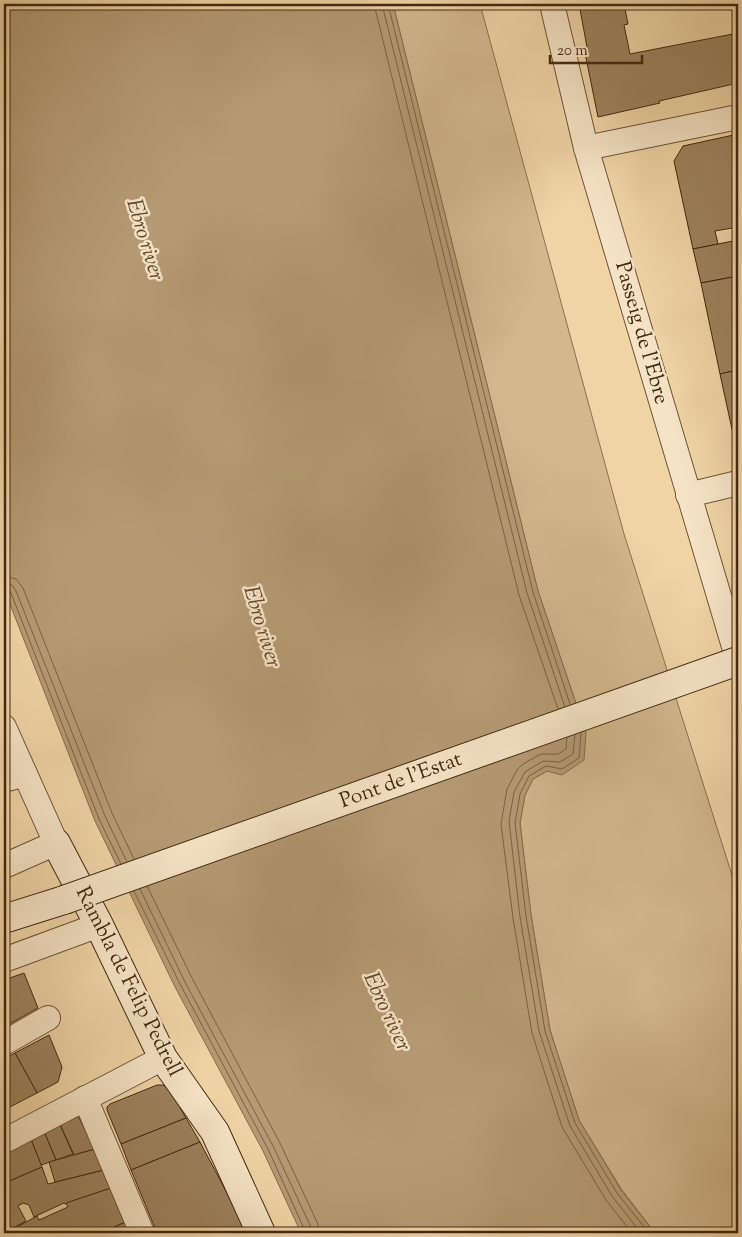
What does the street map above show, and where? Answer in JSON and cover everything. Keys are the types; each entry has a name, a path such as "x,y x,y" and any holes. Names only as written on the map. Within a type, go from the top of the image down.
{"street":[{"name":"Passeig de l'Ebre","path":"552,4 586,148 738,661"},
{"path":"586,148 738,116"},
{"path":"688,495 738,483"},
{"name":"Pont de l'Estat","path":"4,919 64,900 738,661"},
{"name":"Rambla de Felip Pedrell","path":"4,727 14,777 56,843 99,925 163,1058 215,1132 261,1233"},
{"path":"4,866 56,843"},
{"path":"4,960 99,925"},
{"path":"4,1043 48,1018"},
{"path":"4,1141 163,1058"},
{"path":"85,1098 142,1233"}],"shaded area":[{"path":"393,4 480,4 624,534 738,894 738,1233 655,1233 622,1190 579,1120 550,1030 531,915 520,823 525,795 533,779 547,771 586,733 538,591"}],"water":[{"name":"Ebro river","path":"4,4 393,4 538,591 586,733 584,760 562,775 547,771 533,779 525,795 520,823 531,915 550,1030 579,1120 621,1190 655,1233 301,1233 263,1151 175,987 95,821 4,589"}],"building":[{"path":"579,4 624,4 628,24 624,25 630,54 738,33 738,83 598,117 584,48 587,47"},
{"path":"738,134 738,227 715,231 718,244 693,249 674,161 683,146"},
{"path":"738,240 738,276 701,283 693,249"},
{"path":"738,276 738,370 720,374 701,283"},
{"path":"738,370 738,445 735,443 720,374"},
{"path":"24,973 38,1008 4,1027 4,980"},
{"path":"49,1035 62,1067 58,1082 37,1093 15,1053"},
{"path":"15,1053 37,1093 4,1110 4,1059"},
{"path":"157,1085 163,1085 170,1090 186,1118 121,1144 107,1107 110,1104"},
{"path":"75,1110 95,1149 74,1155 58,1120"},
{"path":"186,1118 200,1142 131,1170 121,1144"},
{"path":"58,1120 73,1154 56,1160 43,1129"},
{"path":"43,1129 56,1160 41,1165 30,1137"},
{"path":"30,1137 42,1167 5,1183 4,1153"},
{"path":"200,1142 248,1233 157,1233 131,1170"},
{"path":"95,1149 104,1170 55,1182 49,1162"},
{"path":"42,1167 48,1184 104,1170 111,1188 64,1203 34,1217 29,1205 23,1203 18,1206 26,1221 4,1233 4,1182"},
{"path":"111,1188 126,1222 100,1233 6,1233 37,1216 39,1220 68,1207 66,1203"},
{"path":"126,1222 130,1233 100,1233"}]}
